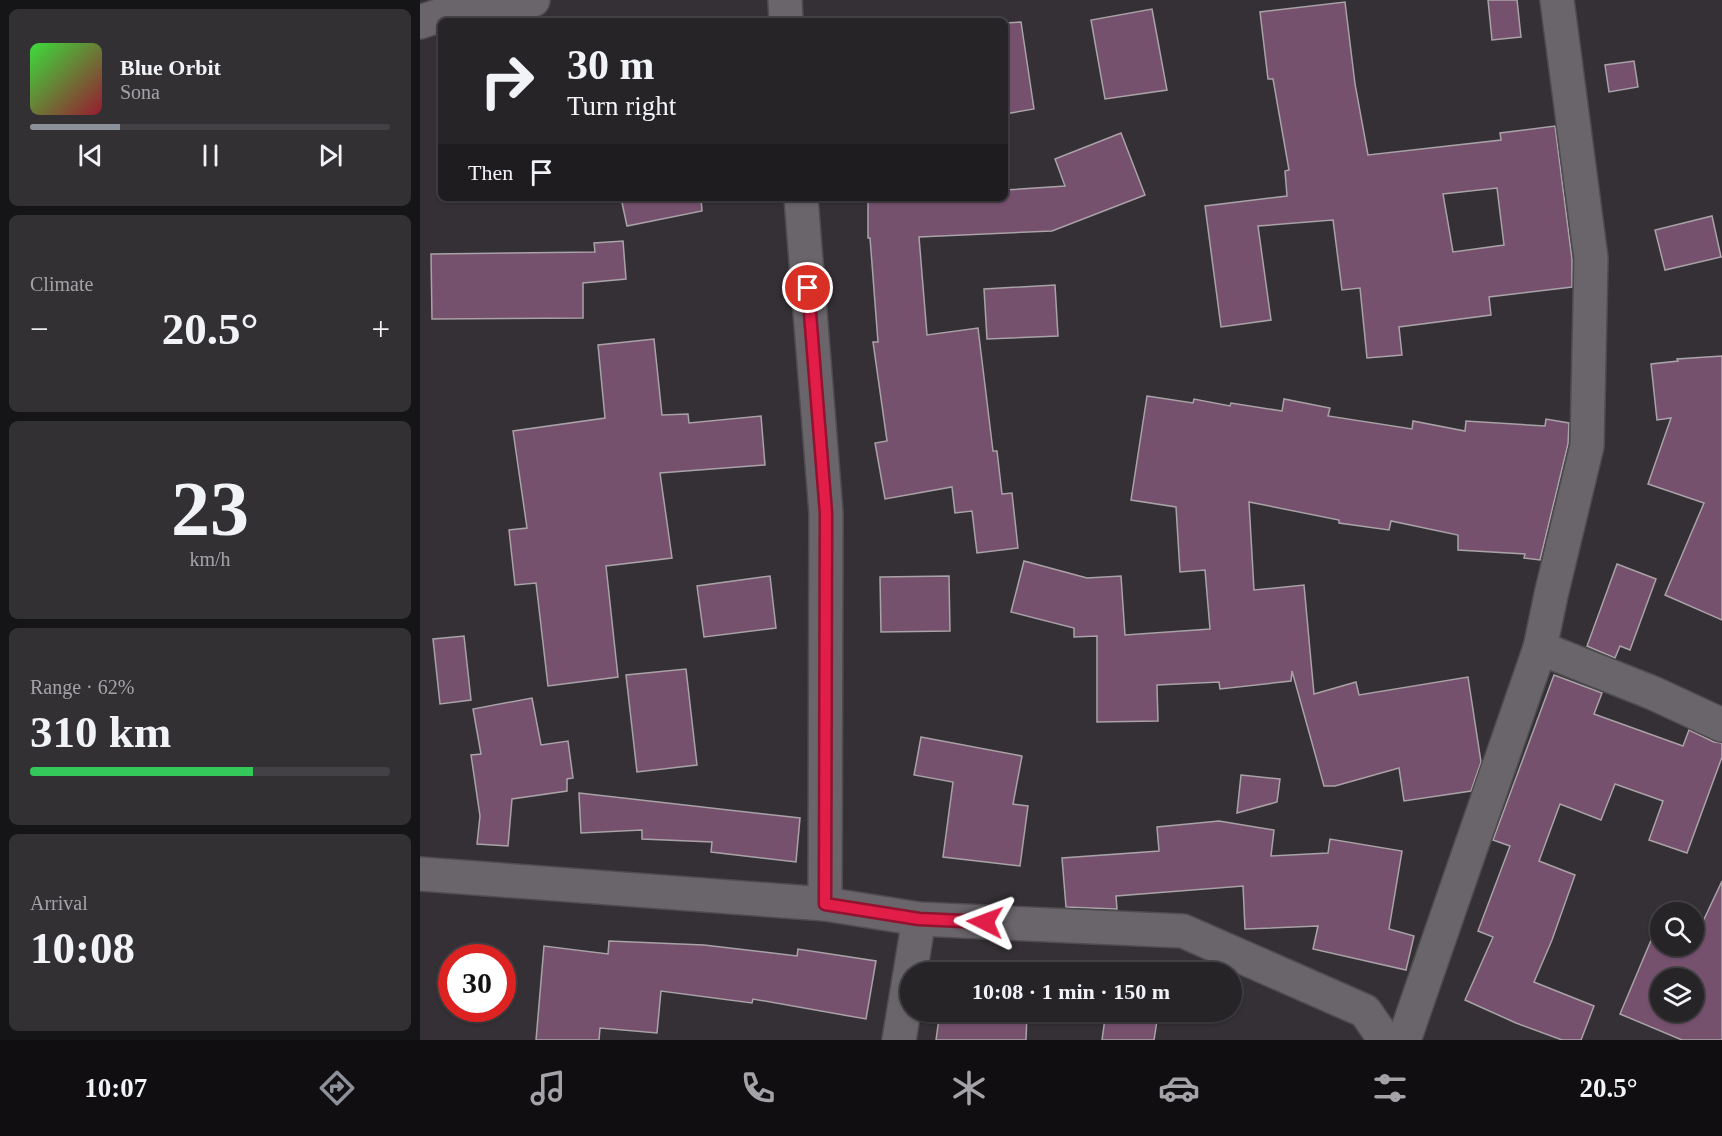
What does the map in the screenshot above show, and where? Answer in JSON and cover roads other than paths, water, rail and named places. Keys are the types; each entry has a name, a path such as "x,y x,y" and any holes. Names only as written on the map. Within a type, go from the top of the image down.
{"street":[{"path":"420,22 441,15 533,0"},
{"path":"784,0 786,18"},
{"path":"1404,1040 1540,648 1587,446 1591,258 1557,0"},
{"path":"801,201 826,513 825,904"},
{"path":"1540,648 1653,693 1722,724"},
{"path":"420,874 825,904 919,919 1183,931 1365,1011 1385,1040"},
{"path":"899,1040 919,919"}]}
